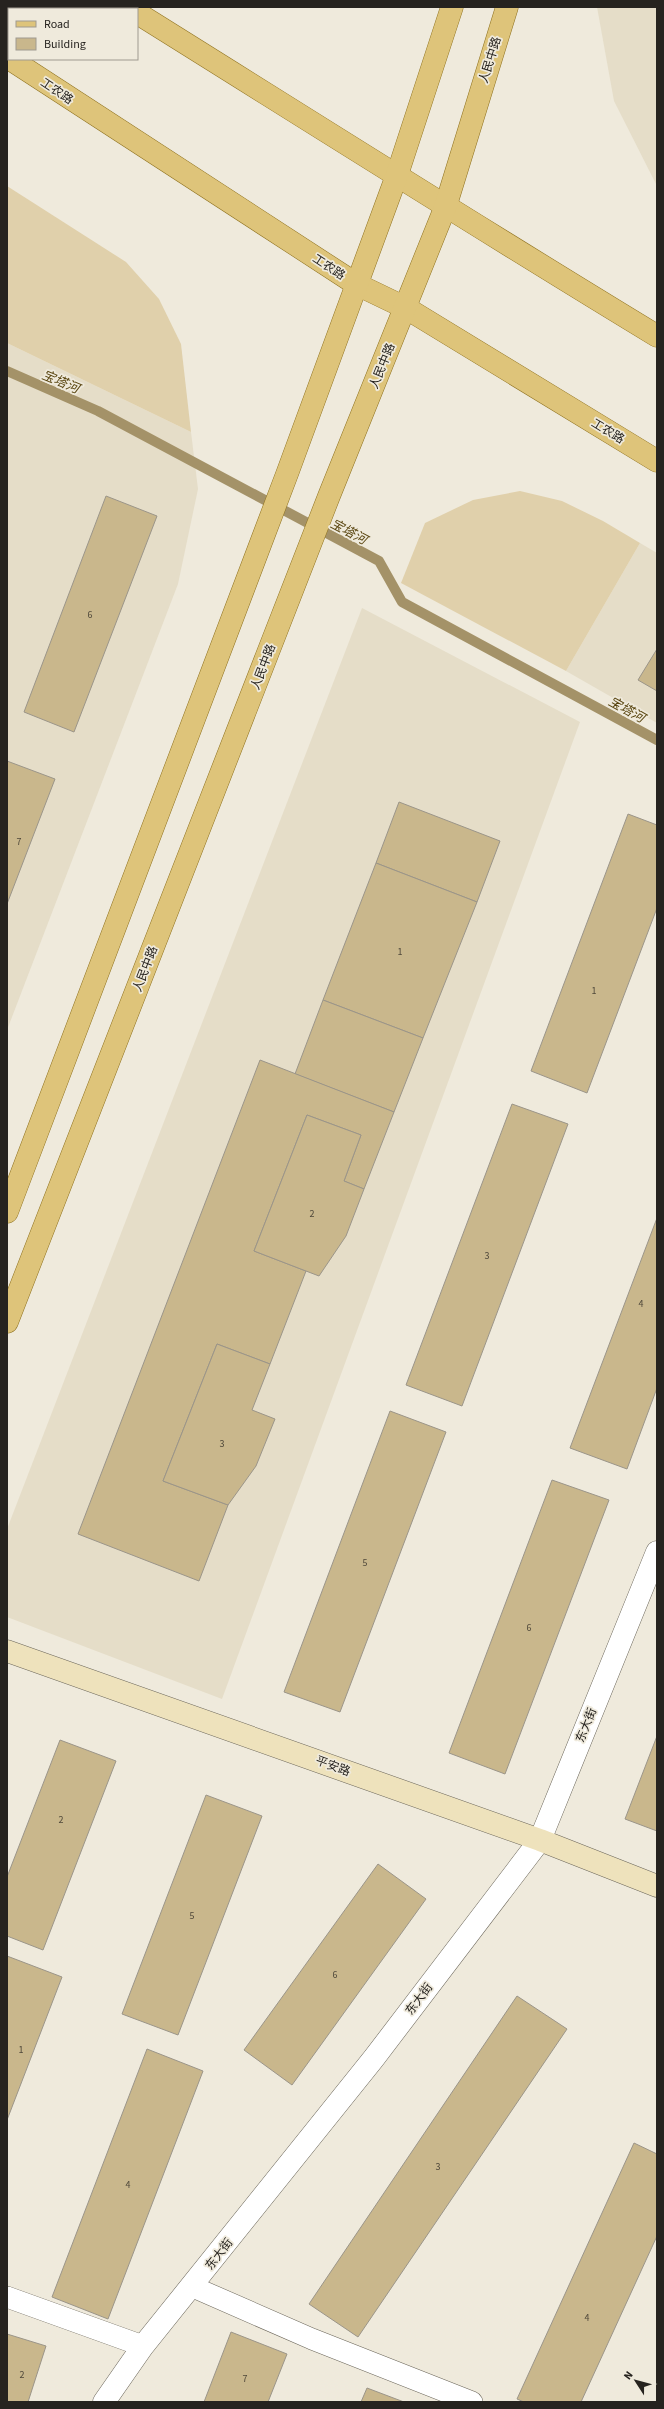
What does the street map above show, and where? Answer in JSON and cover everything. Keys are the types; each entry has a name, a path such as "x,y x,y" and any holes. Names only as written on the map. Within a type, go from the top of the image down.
{"main road":[{"path":"7,1212 257,552 288,474 397,175 452,7"},
{"name":"人民中路","path":"7,1322 329,496 446,208 507,7"},
{"path":"138,14 397,175 446,208 657,336"},
{"name":"工农路","path":"11,60 356,284 406,308 657,461"}],"street":[{"name":"东大街","path":"104,2402 143,2346 193,2287 374,2058 540,1840 657,1552"},
{"name":"平安路","path":"7,1651 540,1840 657,1886"}],"lane":[{"path":"193,2287 312,2339 472,2402"},
{"path":"7,2297 143,2346"}],"shaded area":[{"path":"597,7 657,7 657,186 614,101"},
{"path":"7,186 126,262 159,299 181,344 191,432 7,343"},
{"path":"7,343 191,432 198,489 178,584 7,1030"},
{"path":"520,491 562,501 603,521 640,543 566,671 401,583 425,523 473,500"},
{"path":"640,543 657,553 657,723 566,671"},
{"path":"362,608 580,722 222,1699 7,1617 7,1529"}],"building":[{"path":"106,496 157,516 74,732 24,712"},
{"path":"657,649 657,691 638,680"},
{"path":"7,761 55,779 7,904"},
{"path":"399,802 500,841 477,902 376,863"},
{"path":"628,814 657,825 657,908 587,1093 531,1071"},
{"path":"376,863 477,902 423,1038 323,1000"},
{"path":"323,1000 423,1038 394,1112 295,1074"},
{"path":"260,1060 394,1112 364,1189 344,1181 361,1135 307,1115 254,1251 306,1271 270,1364 217,1344 163,1481 228,1505 199,1581 78,1534"},
{"path":"512,1104 568,1124 462,1406 406,1385"},
{"path":"307,1115 361,1135 344,1181 364,1189 346,1236 319,1276 254,1251"},
{"path":"657,1218 657,1388 627,1469 570,1448"},
{"path":"217,1344 270,1364 252,1410 275,1419 256,1466 228,1505 163,1481"},
{"path":"390,1411 446,1432 340,1712 284,1692"},
{"path":"552,1480 609,1500 505,1774 449,1753"},
{"path":"657,1736 657,1831 625,1819"},
{"path":"60,1740 116,1761 43,1950 7,1936 7,1877"},
{"path":"206,1795 262,1816 178,2035 122,2014"},
{"path":"378,1864 426,1899 292,2085 244,2050"},
{"path":"7,1956 62,1977 7,2120"},
{"path":"517,1996 567,2029 358,2337 309,2304"},
{"path":"147,2049 203,2071 108,2319 52,2297"},
{"path":"634,2143 657,2154 657,2236 581,2402 524,2402 517,2399"},
{"path":"231,2332 287,2354 268,2402 204,2402"},
{"path":"7,2334 46,2346 28,2402 7,2402"},
{"path":"367,2388 404,2402 361,2402"}],"waterway":[{"name":"宝塔河","path":"7,371 98,411 379,561 402,602 657,740"}]}
